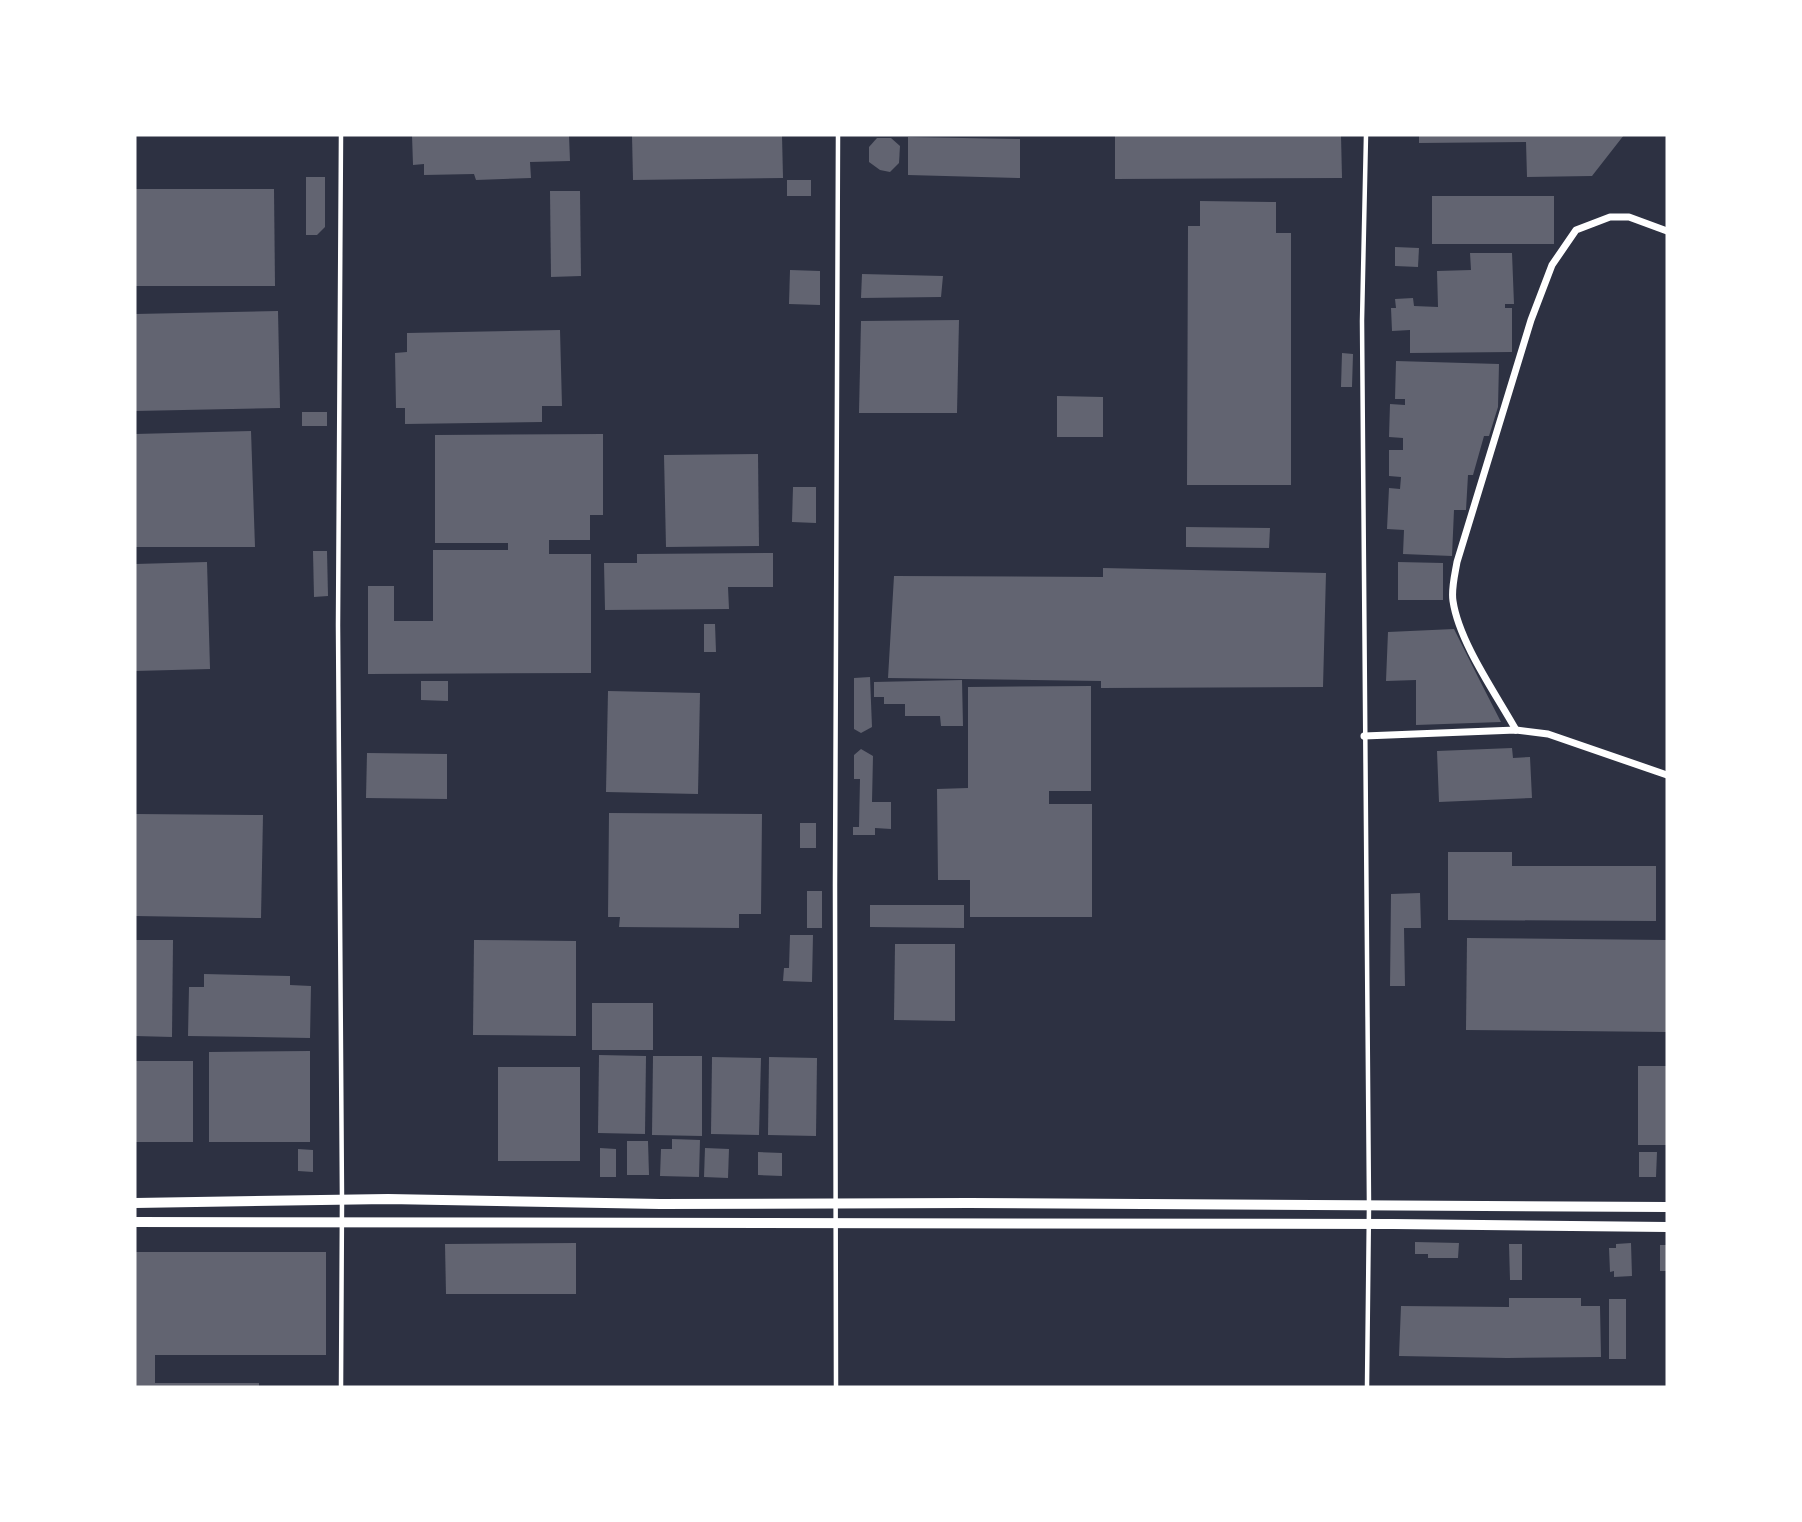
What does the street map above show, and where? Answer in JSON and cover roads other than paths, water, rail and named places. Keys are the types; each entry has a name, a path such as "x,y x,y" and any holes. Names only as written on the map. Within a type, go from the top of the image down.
{"street":[{"path":"1516,730 1478,663 1462,630 1452,599 1461,550 1531,320 1552,265 1576,230 1610,217 1629,217 1667,231"},
{"path":"1364,736 1516,730 1548,734 1667,775"},
{"path":"135,1203 342,1199 660,1205 835,1203 1667,1207"},
{"path":"135,1222 1667,1227"}],"lane":[{"path":"341,135 338,625 341,1387"},
{"path":"836,1387 838,135"},
{"path":"1366,135 1362,321 1369,1206 1367,1387"}]}
